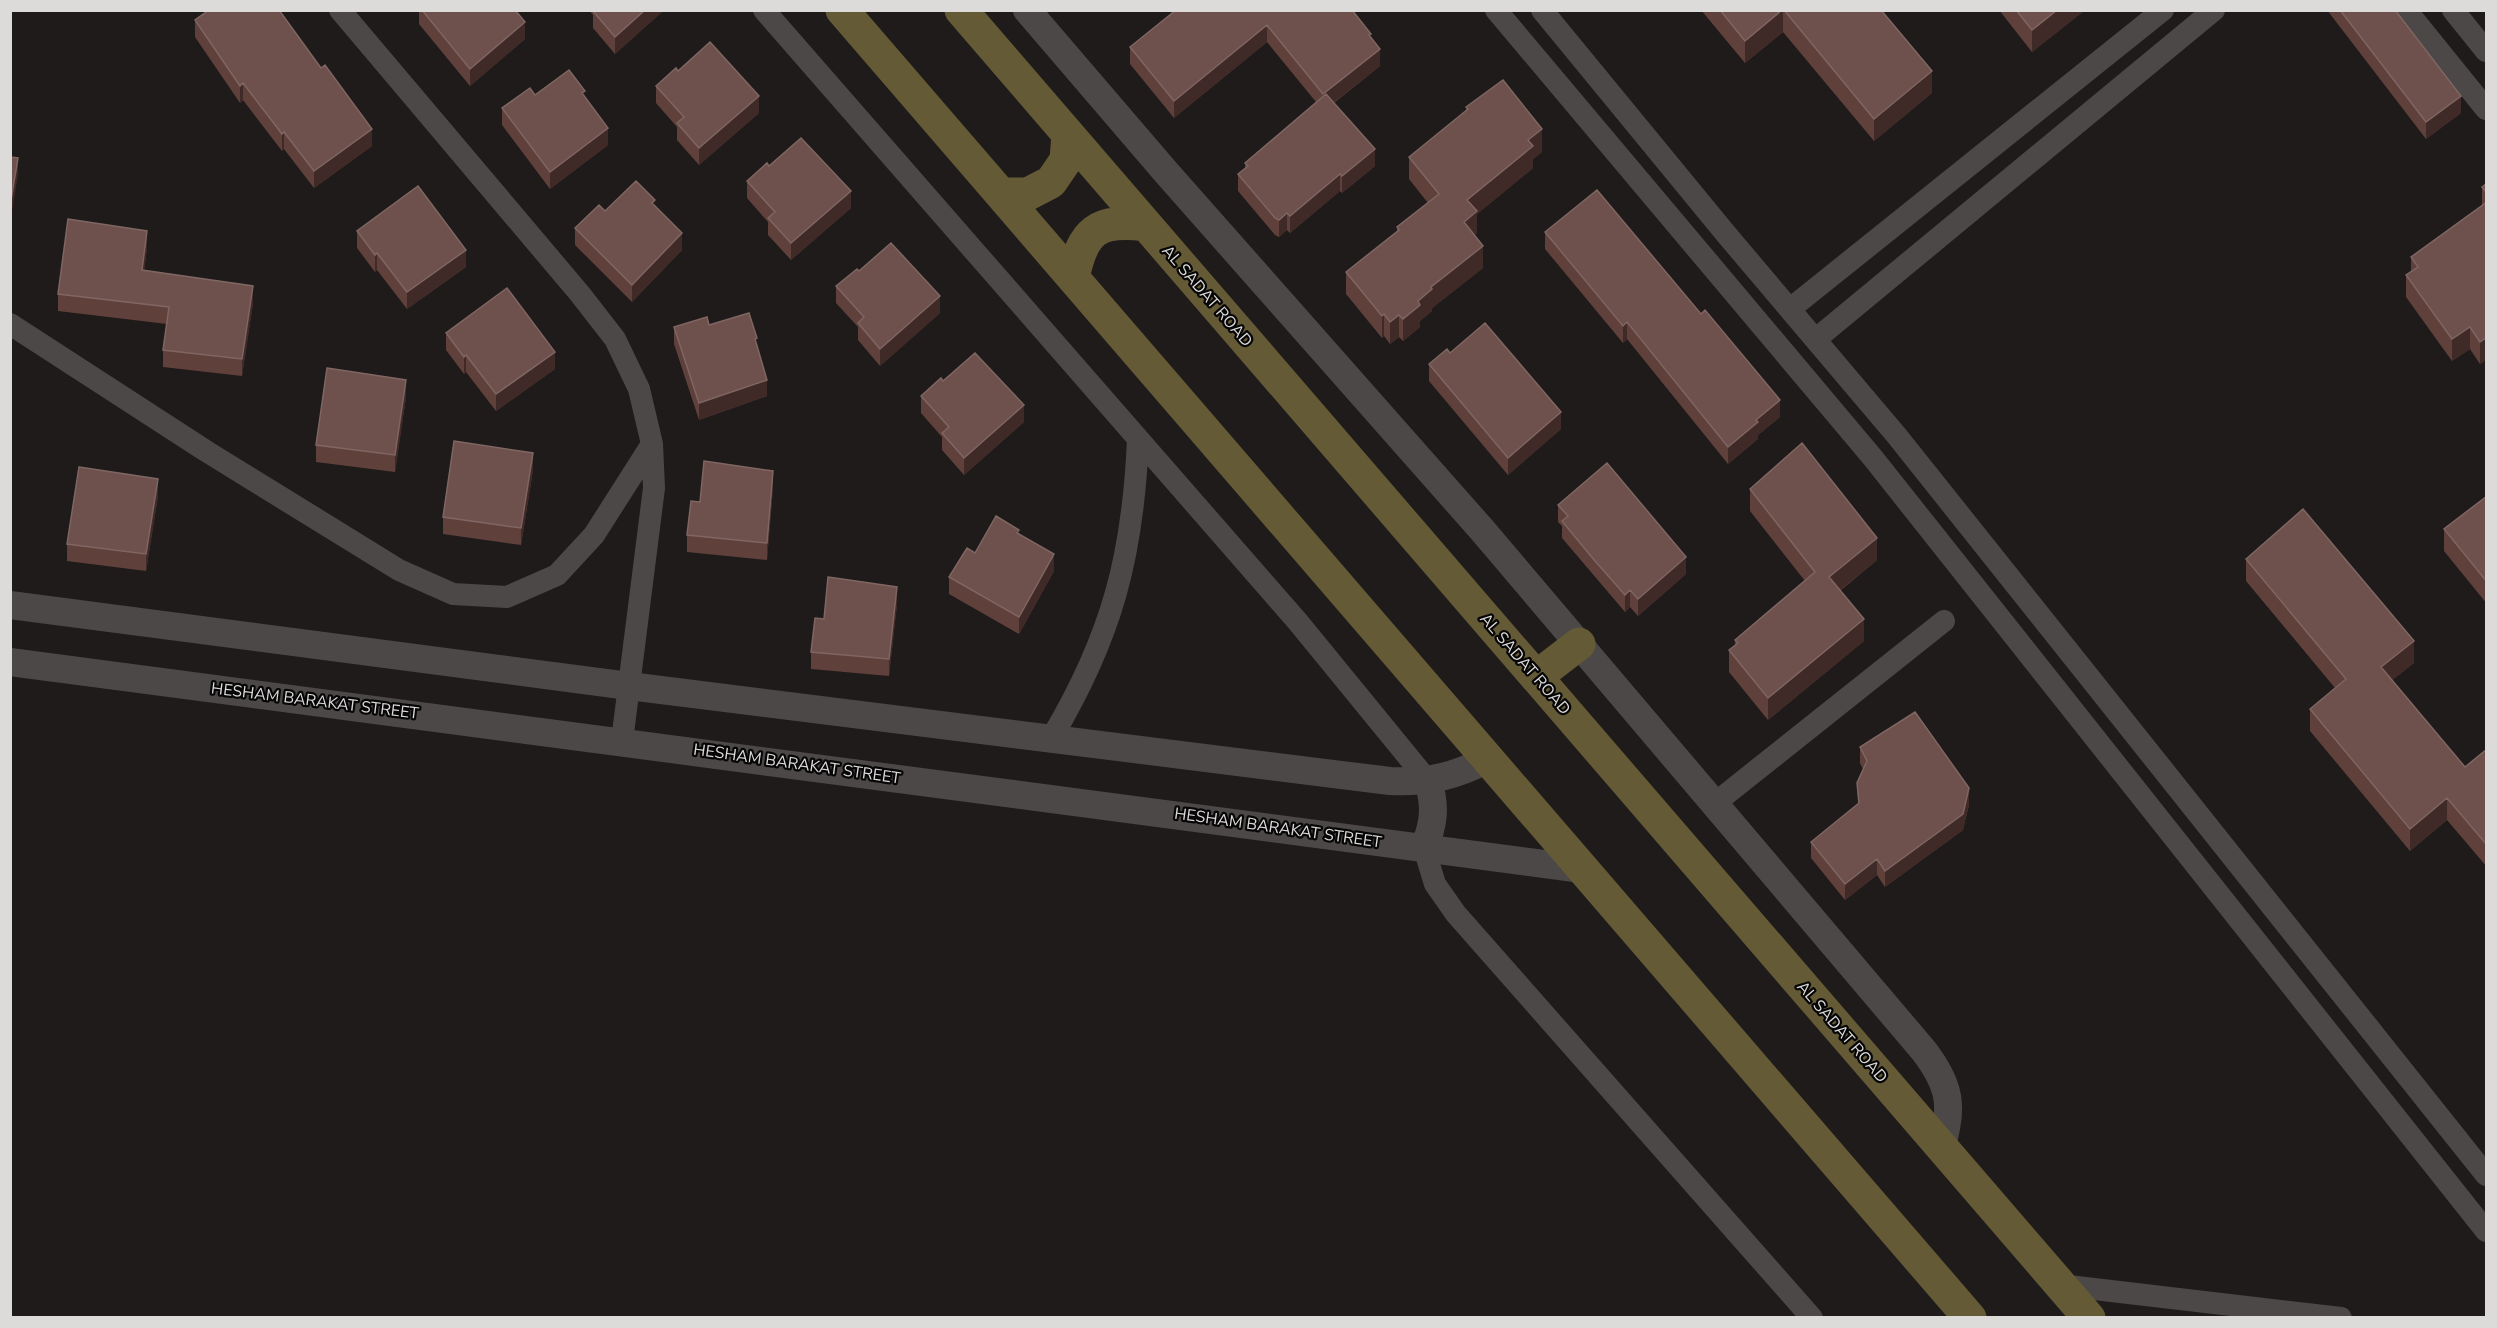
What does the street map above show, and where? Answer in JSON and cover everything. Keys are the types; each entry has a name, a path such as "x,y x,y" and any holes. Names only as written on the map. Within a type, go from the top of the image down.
{"main road":[{"path":"842,10 1970,1317"},
{"name":"AL SADAT ROAD","path":"961,10 2089,1317"},
{"path":"1001,194 1028,194 1051,182 1066,160 1068,134"},
{"path":"1073,278 1079,251 1095,231 1119,222 1146,225"},
{"path":"1536,677 1579,644"}],"street":[{"path":"340,10 580,294 615,339 639,389 652,444 654,488 622,741"},
{"path":"764,10 1298,622 1428,781 1435,814 1424,848 1435,884 1456,915 1812,1317"},
{"path":"1027,10 1165,171 1475,522 1940,1072 1948,1097 1949,1123 1941,1148"},
{"path":"1497,10 1873,458 2487,1232"},
{"path":"1542,10 1726,234 1897,436 2487,1175"},
{"path":"1790,309 2163,10"},
{"path":"1816,339 2214,10"},
{"path":"2406,10 2487,109"},
{"path":"2453,10 2487,51"},
{"path":"1700,253 1726,234"},
{"path":"10,324 206,451 399,570 453,594 507,597 557,575 594,535 652,444"},
{"path":"1873,458 1897,436"},
{"path":"1052,737 1091,666 1112,612 1126,555 1136,497 1138,439"},
{"path":"10,605 629,686 1390,781 1428,781 1469,770 1488,759"},
{"path":"1714,804 1944,621"},
{"name":"HESHAM BARAKAT STREET","path":"10,662 1582,869"},
{"path":"2060,1285 2341,1317"}],"building":[{"path":"209,10 279,10 321,68 325,65 372,129 314,171 243,83 240,86 195,20"},
{"path":"422,10 515,10 525,22 470,69"},
{"path":"594,10 645,10 615,37"},
{"path":"1176,10 1352,10 1380,49 1323,94 1267,25 1174,101 1130,47"},
{"path":"1720,10 1782,10 1745,41"},
{"path":"1784,10 1881,10 1932,71 1874,119"},
{"path":"2016,10 2057,10 2032,30"},
{"path":"2340,10 2395,10 2461,96 2426,122"},
{"path":"710,42 759,96 699,148 677,123 684,117 656,86 676,68 678,71"},
{"path":"569,70 585,91 582,93 608,128 550,172 502,108 530,88 535,95"},
{"path":"1503,80 1542,129 1528,140 1533,146 1467,200 1477,211 1464,222 1483,246 1431,287 1432,289 1418,301 1420,305 1403,319 1399,315 1390,322 1384,314 1382,316 1346,272 1399,230 1397,227 1439,194 1409,157 1468,109 1466,107"},
{"path":"1326,94 1375,149 1342,176 1340,174 1290,216 1287,213 1279,220 1238,174 1248,166 1245,163"},
{"path":"801,138 851,191 791,243 768,218 775,212 747,181 767,163 769,166"},
{"path":"10,157 18,158 10,206"},
{"path":"636,181 655,200 652,203 682,233 632,285 575,228 599,205 605,211"},
{"path":"2487,183 2487,193 2482,187"},
{"path":"418,186 466,250 407,292 357,231"},
{"path":"1597,190 1701,314 1705,310 1780,400 1728,447 1627,322 1623,326 1545,232"},
{"path":"2487,202 2487,337 2480,342 2470,327 2452,339 2406,275 2418,267 2411,257"},
{"path":"68,219 147,231 142,270 253,286 242,359 163,350 169,307 58,294"},
{"path":"891,243 940,296 880,349 858,323 864,317 836,286 857,269 859,271"},
{"path":"507,288 555,352 496,394 446,333"},
{"path":"749,313 767,380 699,403 674,327 707,317 709,325"},
{"path":"1485,323 1561,412 1508,458 1429,364 1447,349 1450,353"},
{"path":"975,353 1024,405 964,458 942,433 949,427 921,396 941,378 943,381"},
{"path":"327,368 406,380 395,455 316,445"},
{"path":"454,441 533,453 521,528 443,517"},
{"path":"1802,443 1877,538 1829,577 1864,619 1768,698 1729,650 1738,643 1735,640 1815,572 1750,489"},
{"path":"704,461 773,471 767,543 687,535 691,501 700,502"},
{"path":"1607,463 1686,557 1638,599 1630,590 1625,595 1595,561 1562,521 1568,516 1558,505"},
{"path":"79,467 158,479 146,554 67,544"},
{"path":"2487,496 2487,582 2444,529"},
{"path":"2303,509 2414,641 2381,667 2465,767 2487,749 2487,845 2447,798 2410,829 2310,709 2346,679 2246,559"},
{"path":"996,516 1019,530 1017,533 1054,554 1019,617 949,577 967,548 975,553"},
{"path":"828,577 897,587 889,659 811,652 815,618 824,619"},
{"path":"1915,712 1969,788 1963,814 1885,871 1877,859 1845,884 1811,842 1859,803 1857,783 1867,761 1860,747"}]}
